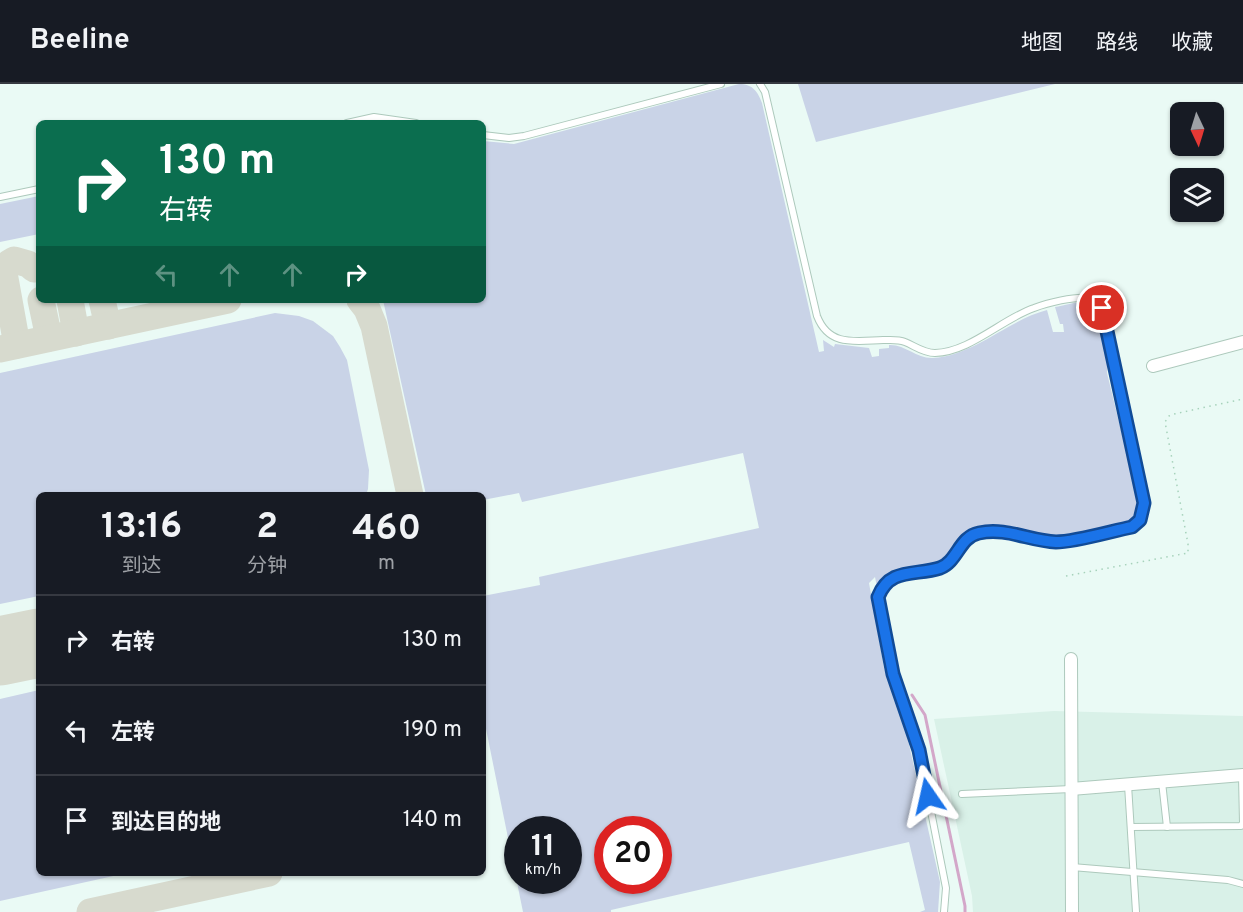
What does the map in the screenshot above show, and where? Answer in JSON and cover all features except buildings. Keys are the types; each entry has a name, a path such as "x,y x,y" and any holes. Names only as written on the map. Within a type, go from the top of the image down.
{"street":[{"path":"1153,366 1243,342"},
{"path":"1071,659 1072,912"},
{"path":"1071,789 1242,775"}],"lane":[{"path":"486,135 509,138 524,136 721,84"},
{"path":"760,84 765,92 817,316 820,325 831,337 845,341 894,339 904,341 919,350 935,353 964,346 1033,308 1089,298 1098,302 1102,308 1144,503 1140,520 1132,527 1059,542 1000,531 978,533 965,540 952,561 940,568 901,574 883,586 878,597 893,674 919,750 945,888 944,912"},
{"path":"360,120 374,117 395,120"},
{"path":"0,197 36,190"},
{"path":"1131,827 1241,826 1243,817 1242,775"},
{"path":"1162,782 1167,827"},
{"path":"1128,785 1137,912"},
{"path":"962,794 1071,789"},
{"path":"1072,867 1228,880 1243,884"}],"path":[{"path":"1066,576 1188,553 1165,422 1169,416 1174,414 1243,399"}],"shaded area":[{"path":"739,84 751,87 757,92 762,103 819,352 824,351 823,340 834,347 835,344 869,348 872,357 879,356 879,349 895,345 927,358 933,358 963,351 1019,321 1047,310 1053,332 1064,332 1055,307 1082,302 1096,308 1108,361 1107,373 1139,504 1134,519 1129,523 1059,540 1001,529 974,533 960,539 950,558 942,564 890,577 877,587 875,577 869,583 884,668 906,731 940,882 938,912 920,912 925,910 909,842 611,910 611,912 523,912 519,894 582,894 582,816 504,816 504,818 486,729 486,595 540,585 539,577 759,528 743,453 522,502 519,493 486,499 486,492 425,492 384,303 486,303 486,141 514,144"},
{"path":"798,84 1055,84 816,142"},
{"path":"36,197 36,235 0,242 0,204"},
{"path":"275,313 299,316 313,321 333,336 347,360 369,470 368,489 367,492 36,492 36,597 0,604 0,373"},
{"path":"36,691 36,876 113,876 0,901 0,699"},
{"path":"1054,711 1243,716 1243,912 973,912 972,896 934,719"}],"waterway":[{"path":"912,695 925,715 965,912"}],"taxiway":[{"path":"17,345 4,273 9,263 14,260 28,264 34,269"},
{"path":"42,303 49,338"},
{"path":"71,303 76,333"},
{"path":"103,303 108,326"},
{"path":"0,349 214,303"},
{"path":"362,303 374,326 409,492"},
{"path":"90,912 255,876"}],"runway":[{"path":"0,651 36,644"}],"route":[{"path":"928,796 919,750 893,674 878,597 883,586 901,574 940,568 952,561 965,540 978,533 1000,531 1059,542 1132,527 1140,520 1144,511 1144,503 1102,308"}]}
